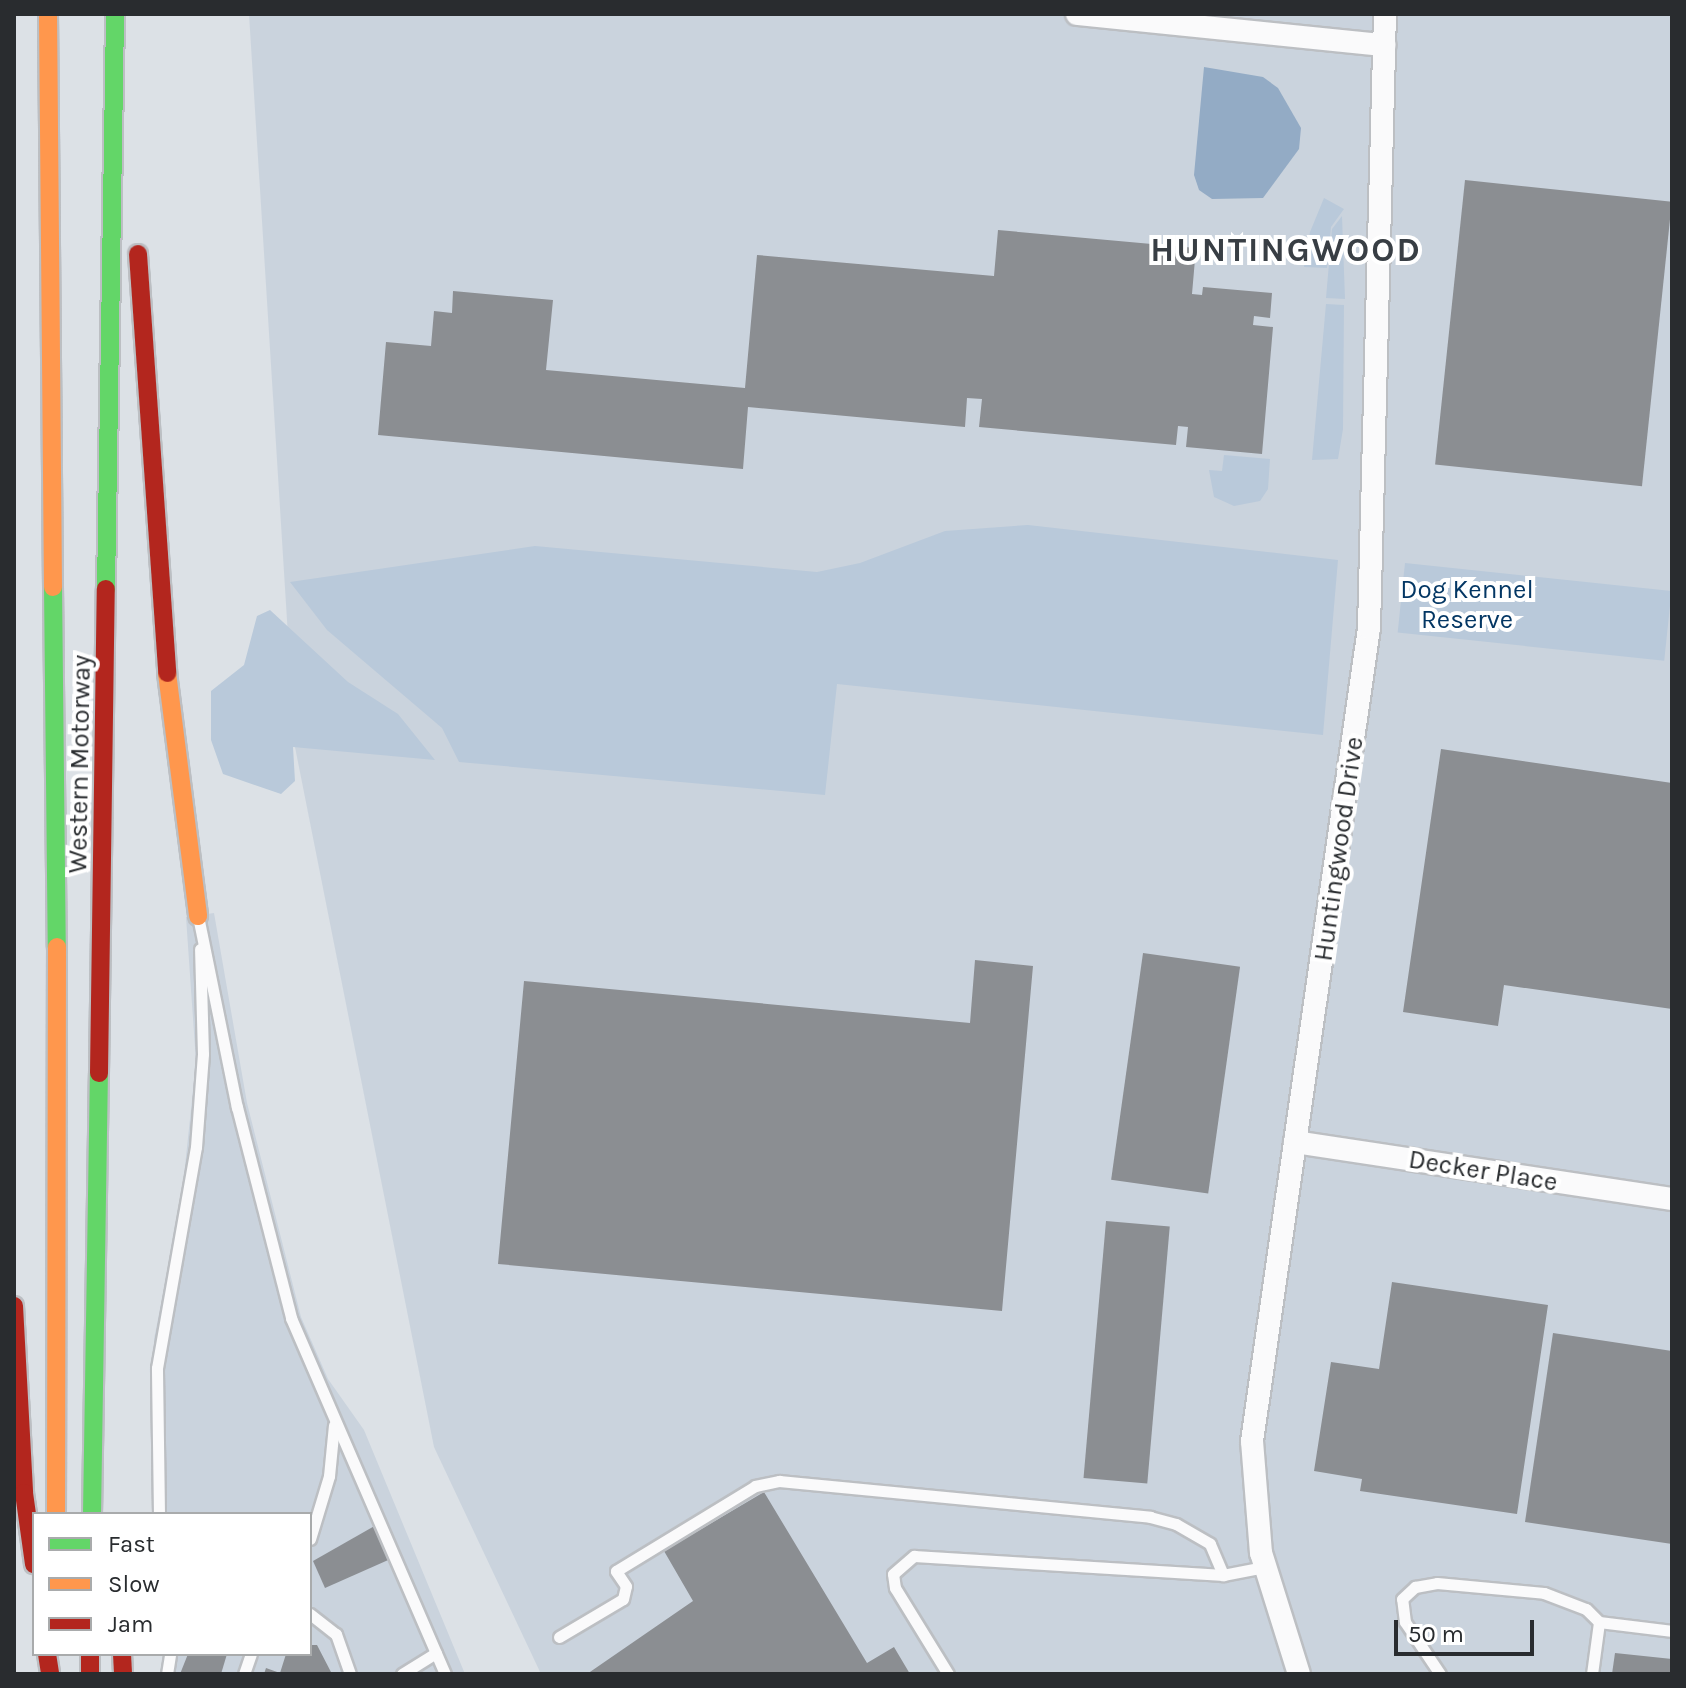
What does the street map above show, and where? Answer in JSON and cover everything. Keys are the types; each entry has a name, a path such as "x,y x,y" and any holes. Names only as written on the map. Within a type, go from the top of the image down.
{"highway":[{"name":"Western Motorway","path":"48,14 58,1064 56,1512"},
{"name":"Western Motorway","path":"92,1512 116,110 115,14"},
{"path":"116,110 133,126 134,140"},
{"path":"137,229 161,626 198,916"},
{"path":"96,1230 114,1419"},
{"path":"14,1306 24,1493 32,1550"}],"street":[{"path":"1077,14 1384,45"},
{"name":"Huntingwood Drive","path":"1299,1674 1264,1567 1255,1516 1252,1441 1358,724 1373,584 1385,14"},
{"name":"Decker Place","path":"1295,1142 1672,1199"}],"lane":[{"path":"198,916 276,1269 334,1417 445,1674"},
{"path":"159,1512 157,1368 185,1220 202,1082 198,916"},
{"path":"312,1532 329,1476 334,1417"},
{"path":"559,1637 623,1599 626,1586 616,1571 755,1486 779,1481 1150,1517 1176,1524 1210,1544 1223,1575"},
{"path":"948,1674 895,1588 893,1574 914,1556 1223,1575 1264,1567"},
{"path":"1440,1674 1412,1636 1401,1609 1402,1599 1415,1587 1437,1583 1544,1593 1586,1609 1599,1622 1672,1631"},
{"path":"312,1616 336,1634 350,1674"},
{"path":"1592,1674 1599,1622"},
{"path":"402,1674 436,1653"}],"shaded area":[{"path":"249,14 1672,14 1672,1674 541,1674 434,1447 295,747"},
{"path":"1204,67 1263,77 1278,88 1301,128 1299,149 1263,198 1212,199 1199,190 1194,175"},
{"path":"214,913 247,1103 301,1317 328,1379 364,1430 465,1674 160,1674 164,1656 312,1656 312,1512 154,1512 154,1339 181,1204 196,1062 186,917"}],"green space":[{"path":"1324,198 1344,209 1331,227 1327,268 1304,267 1310,232"},
{"path":"1342,216 1345,299 1326,298 1332,229"},
{"path":"1326,304 1344,305 1343,429 1338,459 1312,460"},
{"path":"1224,455 1270,459 1268,489 1260,501 1234,506 1214,497 1209,470 1222,471"},
{"path":"1028,525 1338,560 1323,735 837,684 825,795 459,762 442,728 327,630 290,582 535,546 817,572 860,563 945,531"},
{"name":"Dog Kennel Reserve","path":"1405,563 1672,591 1664,661 1398,633"},
{"path":"270,610 348,682 398,714 435,760 293,747 295,781 281,794 223,774 211,740 211,691 244,665 257,616"}],"building":[{"path":"1465,180 1672,202 1642,486 1435,464"},
{"path":"998,230 1196,248 1192,294 1202,295 1203,287 1272,293 1270,318 1254,316 1253,325 1273,327 1262,454 1186,447 1188,427 1178,426 1176,445 979,427 982,399 967,398 965,427 748,407 743,469 378,435 386,342 431,346 434,311 452,313 453,291 553,300 546,370 745,388 757,255 994,276"},
{"path":"1441,749 1672,783 1672,1009 1504,985 1498,1026 1403,1012"},
{"path":"1143,953 1240,967 1208,1193 1111,1180"},
{"path":"975,960 1033,966 1002,1311 498,1264 524,981 970,1023"},
{"path":"1106,1221 1170,1227 1147,1484 1084,1478"},
{"path":"1392,1282 1548,1305 1517,1514 1360,1491 1362,1479 1314,1471 1331,1362 1379,1369"},
{"path":"1553,1333 1672,1351 1672,1544 1525,1522"},
{"path":"764,1492 867,1663 894,1647 910,1674 587,1674 693,1601 664,1551"},
{"path":"378,1524 395,1557 325,1588 313,1561"},
{"path":"312,1645 317,1645 332,1674 264,1674 266,1668 280,1673 285,1656 312,1656"},
{"path":"1615,1653 1672,1659 1672,1674 1612,1674"},
{"path":"187,1656 226,1656 221,1674 180,1674"}],"traffic: fast":[{"path":"106,589 115,14"},
{"path":"53,587 57,947"},
{"path":"92,1512 99,1073"}],"traffic: slow":[{"path":"48,14 53,587"},
{"path":"167,673 198,916"},
{"path":"56,1512 57,947"}],"traffic: jam":[{"path":"138,254 167,673"},
{"path":"99,1073 106,589"},
{"path":"14,1306 24,1493 32,1550"},
{"path":"47,1656 50,1674"},
{"path":"90,1656 90,1674"},
{"path":"122,1656 123,1674"}],"district":[{"name":"HUNTINGWOOD","path":"1286,251"}]}
